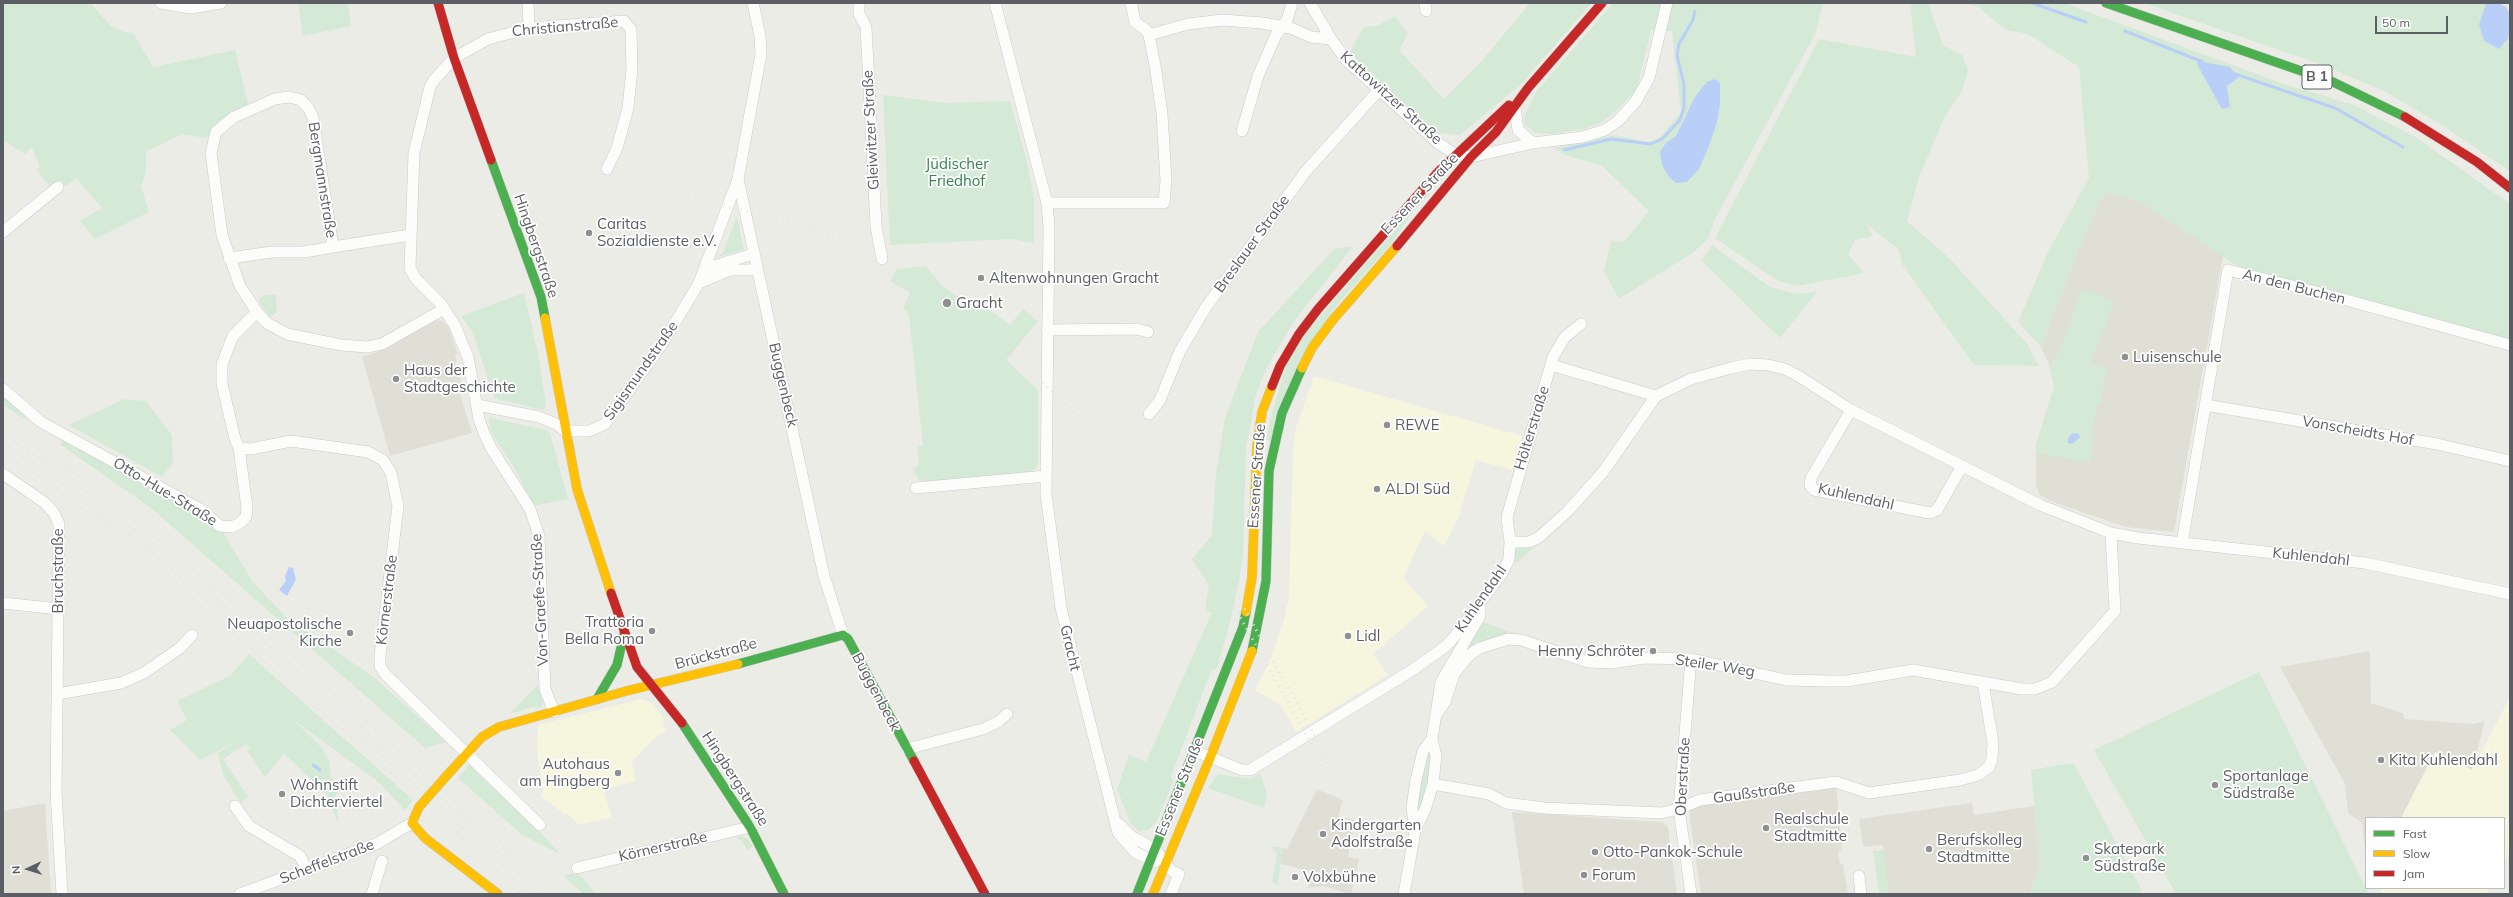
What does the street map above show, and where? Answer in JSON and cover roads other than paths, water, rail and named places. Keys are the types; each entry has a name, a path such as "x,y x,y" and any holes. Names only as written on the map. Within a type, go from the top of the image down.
{"main road":[{"name":"Hingbergstraße","path":"438,3 454,58 541,297 577,489 605,574 613,607 636,667 654,684 673,710 750,827 770,862 784,894"},
{"name":"Essener Straße","path":"1153,894 1210,758 1250,657 1261,616 1266,581 1270,471 1282,413 1295,380 1312,348 1332,321 1471,157 1496,132 1515,108 1528,88 1602,3"},
{"name":"B 1","path":"2106,3 2333,82 2372,100 2424,128 2477,162 2510,188"},
{"name":"Essener Straße","path":"1137,894 1227,672 1246,611 1252,577 1257,446 1262,412 1270,388 1299,334 1318,309 1402,213 1456,155 1491,120 1528,88"},
{"name":"Hingbergstraße","path":"605,574 645,659 654,684"},
{"path":"597,699 614,673 619,659 624,634"},
{"name":"Brückstraße","path":"412,823 419,807 466,754 490,731 597,699 703,673 843,635"},
{"name":"Buggenbeck","path":"843,635 848,639 985,894"},
{"path":"412,823 425,838 498,894"}],"street":[{"path":"161,3 186,8 221,3"},
{"path":"528,3 529,28"},
{"name":"Buggenbeck","path":"753,3 760,36 761,54 738,178 753,254 824,576 843,635"},
{"name":"Gleiwitzer Straße","path":"859,3 859,14 866,27 876,226 882,259"},
{"name":"Gracht","path":"995,3 1047,203 1049,226 1046,476 1053,561 1061,608 1118,833 1126,844 1151,861"},
{"path":"1047,203 1164,203 1166,181 1162,114 1148,35 1146,30 1135,22 1131,3"},
{"path":"1242,131 1258,76 1281,27 1287,20 1292,3"},
{"name":"Kattowitzer Straße","path":"1310,3 1331,39 1347,61 1433,139 1456,155 1471,157"},
{"path":"1471,157 1532,143 1583,137 1605,130 1618,121 1640,96 1649,78 1667,3"},
{"name":"Christianstraße","path":"454,58 488,38 529,28 619,20 628,23 631,29 633,46 628,108 617,148 607,169"},
{"path":"1148,35 1188,24 1223,20 1262,23 1281,27 1311,37 1331,39"},
{"name":"Von-Graefe-Straße","path":"454,58 434,80 421,121 414,153 410,235 412,273 444,309 462,340 479,419 491,448 526,500 538,536 544,674 546,689 554,712"},
{"name":"Breslauer Straße","path":"1149,414 1160,400 1180,351 1206,307 1306,171 1379,90"},
{"name":"Bergmannstraße","path":"333,247 313,118 310,109 301,100 289,97 275,99 234,117 222,125 212,144 211,153 217,209 229,258 240,286 257,312 267,323 287,334 356,347 382,344 444,309"},
{"path":"1515,108 1518,130 1532,143"},
{"name":"Sigismundstraße","path":"565,431 589,431 605,424 662,344 699,283 738,178"},
{"path":"3,232 58,187"},
{"name":"Bergmannstraße","path":"229,258 272,252 304,252 410,235"},
{"path":"704,269 753,254"},
{"path":"699,283 730,270 757,270"},
{"name":"An den Buchen","path":"2182,543 2228,270 2328,295 2510,345"},
{"name":"Otto-Hue-Straße","path":"3,389 41,422 141,475 200,509 220,526 226,527 240,523 246,517 247,508 239,448 235,439 222,384 222,364 233,336 257,312"},
{"name":"Hölterstraße","path":"1510,542 1507,517 1551,365 1558,346 1565,337 1581,324"},
{"path":"1047,330 1136,329 1148,332"},
{"name":"Kuhlendahl","path":"1195,751 1242,770 1250,770 1435,655 1455,636 1503,572 1509,559 1510,542 1529,542 1538,538 1567,512 1603,472 1656,396 1692,379 1750,364 1768,365 1785,369 1800,376 1851,410 1962,466 2040,505 2111,532 2182,543 2365,563 2510,594"},
{"path":"1551,365 1656,396"},
{"path":"477,405 539,417 556,424 565,431"},
{"name":"Vonscheidts Hof","path":"2206,406 2437,444 2510,461"},
{"name":"Kuhlendahl","path":"1851,410 1811,478 1810,485 1814,490 1930,513 1937,510 1962,466"},
{"name":"Körnerstraße","path":"239,448 251,449 291,441 368,452 383,460 389,468 398,506 380,666 385,674 540,825"},
{"name":"Bruchstraße","path":"3,474 46,503 54,513 59,524 56,792 62,894"},
{"path":"916,488 1046,476"},
{"path":"1983,683 2022,689 2042,686 2052,682 2099,632 2115,612 2111,532"},
{"path":"1415,831 1412,807 1416,780 1423,751 1432,739 1438,712 1441,682 1444,674 1480,616 1480,603"},
{"path":"3,604 59,609"},
{"path":"58,694 122,683 144,673 180,648 192,635"},
{"name":"Steiler Weg","path":"1438,712 1445,702 1454,674 1469,655 1496,641 1521,640 1588,662 1611,663 1645,658 1692,659 1786,680 1847,680 1913,670 1983,683"},
{"name":"Oberstraße","path":"1691,894 1679,809 1692,659"},
{"name":"Gaußstraße","path":"1433,784 1489,794 1506,803 1544,808 1661,813 1679,809 1700,800 1836,782 1869,793 1978,775 1989,767 1992,759 1992,743 1983,683"},
{"name":"Buggenbeck","path":"907,750 983,729 998,722 1007,714"},
{"path":"1404,894 1415,831 1425,810 1433,784 1436,756 1432,739"},
{"path":"235,806 249,826 300,856 307,870"},
{"name":"Gracht","path":"1114,815 1122,828 1132,837 1155,848 1166,862"},
{"name":"Scheffelstraße","path":"240,894 376,844 412,823"},
{"name":"Körnerstraße","path":"577,868 750,827"},
{"path":"372,894 382,861"},
{"path":"1151,861 1166,862 1172,871 1179,874 1171,894"},
{"path":"1859,876 1861,894"}],"water":[{"path":"2499,3 2506,7 2510,14 2510,32 2507,40 2499,49 2484,41 2479,24 2486,4"},
{"path":"2197,61 2230,67 2238,78 2227,86 2230,107 2222,109 2198,66"},
{"path":"1715,79 1720,83 1720,103 1717,122 1709,146 1699,169 1687,182 1676,183 1669,177 1662,165 1660,152 1666,143 1676,136 1695,97 1707,82"},
{"path":"2074,433 2078,434 2080,437 2072,444 2067,443 2070,435"},
{"path":"289,567 293,568 296,579 287,596 279,590 286,581 285,576"}],"waterway":[{"path":"2032,3 2086,22"},
{"path":"1564,150 1611,139 1651,144 1662,139 1680,120 1684,108 1684,85 1677,55 1679,44 1693,20 1695,11"},
{"path":"2125,31 2203,62"},
{"path":"2232,73 2335,108 2403,147"},
{"path":"313,765 320,770"}],"railway":[{"path":"665,192 800,224 856,246"},
{"path":"1012,354 1082,419"},
{"path":"3,426 83,480 165,545 471,814 554,894"},
{"path":"3,434 79,486 160,549 465,819 543,894"},
{"path":"3,443 54,477 155,555 460,825 530,894"},
{"path":"3,452 50,483 150,560 456,831 520,894"},
{"path":"1206,548 1234,590 1321,747 1334,778"},
{"path":"1217,576 1316,752 1329,784"}],"place":[{"name":"Caritas Sozialdienste e.V.","path":"589,233"},
{"name":"Altenwohnungen Gracht","path":"981,278"},
{"name":"Gracht","path":"947,303"},
{"name":"Luisenschule","path":"2125,357"},
{"name":"Haus der Stadtgeschichte","path":"396,379"},
{"name":"REWE","path":"1387,425"},
{"name":"ALDI Süd","path":"1377,489"},
{"name":"Trattoria Bella Roma","path":"652,631"},
{"name":"Neuapostolische Kirche","path":"350,633"},
{"name":"Lidl","path":"1348,636"},
{"name":"Henny Schröter","path":"1653,651"},
{"name":"Kita Kuhlendahl","path":"2381,760"},
{"name":"Autohaus am Hingberg","path":"618,773"},
{"name":"Sportanlage Südstraße","path":"2215,785"},
{"name":"Wohnstift Dichterviertel","path":"282,794"},
{"name":"Realschule Stadtmitte","path":"1766,828"},
{"name":"Kindergarten Adolfstraße","path":"1323,834"},
{"name":"Berufskolleg Stadtmitte","path":"1929,849"},
{"name":"Otto-Pankok-Schule","path":"1595,852"},
{"name":"Skatepark Südstraße","path":"2086,858"},
{"name":"Forum","path":"1584,875"},
{"name":"Volxbühne","path":"1295,877"}],"park label":[{"name":"Jüdischer Friedhof","path":"957,172"}]}
